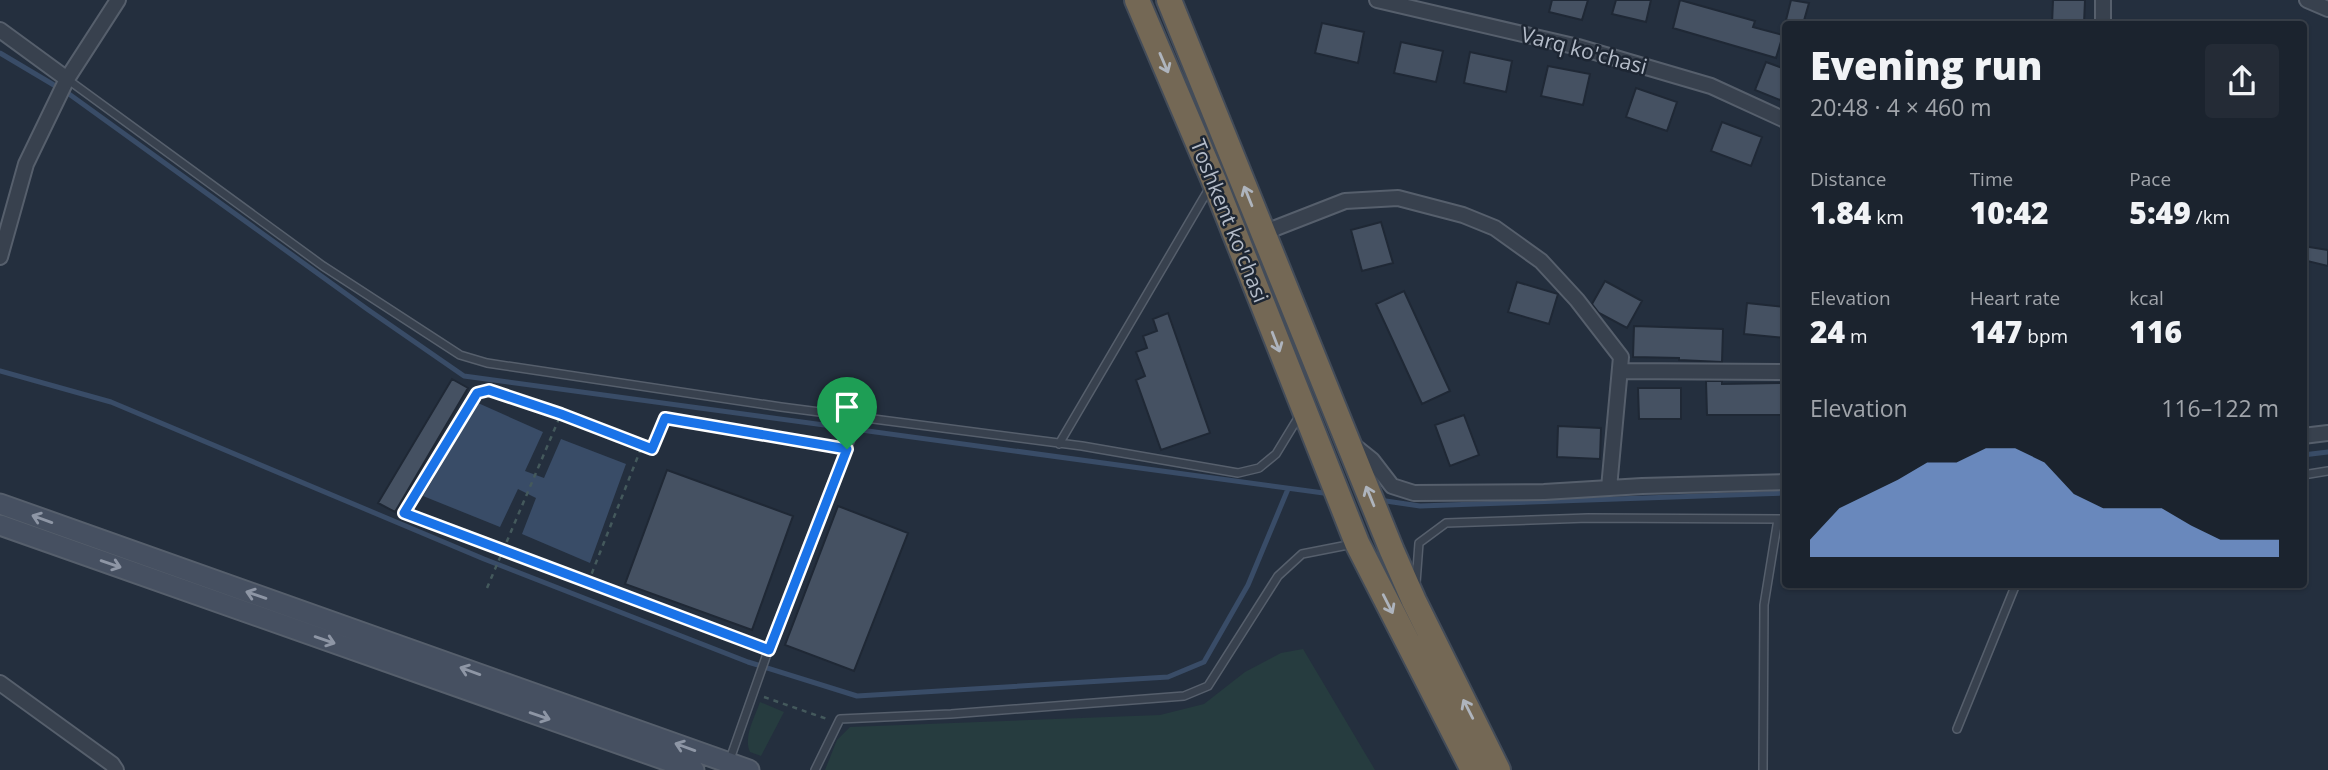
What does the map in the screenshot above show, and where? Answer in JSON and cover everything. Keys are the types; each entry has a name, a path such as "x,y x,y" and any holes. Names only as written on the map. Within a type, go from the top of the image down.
{"highway":[{"name":"Toshkent ko'chasi","path":"1137,0 1214,181 1316,445 1357,543 1473,770"},
{"name":"Toshkent ko'chasi","path":"1168,0 1392,551 1498,770"}],"main road":[{"path":"0,504 749,770"},
{"path":"0,525 694,770"}],"street":[{"path":"0,257 26,164 67,79 118,0"},
{"name":"Varq ko'chasi","path":"1377,0 1591,51 1711,86 1782,119"},
{"path":"2103,0 2103,21"},
{"path":"2307,0 2328,9"},
{"path":"0,30 67,79"},
{"path":"1263,233 1345,201 1398,198 1463,215 1495,228 1541,261 1621,357 1609,488"},
{"path":"1620,370 1782,372"},
{"path":"2307,436 2328,433"},
{"path":"1348,441 1372,460 1392,486 1414,493 1532,492 1782,482"},
{"path":"0,683 116,768"}],"lane":[{"path":"67,79 323,266 460,355 487,363 781,407 1059,443 1238,473 1259,468 1276,454 1303,410"},
{"path":"1059,443 1214,181"},
{"path":"729,763 768,652 860,416"},
{"path":"2307,474 2328,471"},
{"path":"1414,601 1419,543 1446,523 1588,518 1781,519 1764,605 1763,770"},
{"path":"815,770 840,719 951,714 1184,696 1208,686 1278,576 1302,555 1357,543"},
{"path":"1957,729 2015,588"}],"path":[{"path":"768,652 404,513 477,393 489,390 652,449 665,418 847,449"},
{"path":"487,588 561,414"},
{"path":"588,583 642,446"},
{"path":"755,693 839,723"}],"green space":[{"path":"1303,649 1375,770 825,770 837,740 850,727 1160,715 1204,704 1245,672 1281,653"},
{"path":"760,702 784,712 761,756 750,752 748,746 750,727"}],"water":[{"path":"478,403 543,432 525,471 544,478 561,439 626,464 590,563 522,534 536,498 518,489 500,527 423,496"}],"building":[{"path":"1552,0 1588,0 1582,20 1549,12"},
{"path":"1616,0 1651,0 1646,22 1612,14"},
{"path":"1680,0 1755,21 1753,27 1782,35 1782,38 1776,58 1673,28"},
{"path":"1791,0 1809,3 1804,21 1786,20"},
{"path":"2053,0 2085,0 2084,21 2052,21"},
{"path":"1322,23 1364,32 1358,63 1315,53"},
{"path":"1401,42 1443,51 1436,82 1394,73"},
{"path":"1470,52 1512,61 1506,92 1464,83"},
{"path":"1766,62 1782,68 1782,101 1755,90"},
{"path":"1548,66 1590,74 1583,105 1541,96"},
{"path":"1636,88 1677,102 1667,131 1626,117"},
{"path":"1722,122 1762,137 1751,166 1711,151"},
{"path":"1381,222 1393,263 1362,271 1351,230"},
{"path":"2307,247 2328,250 2328,266 2307,261"},
{"path":"1605,281 1642,301 1627,328 1599,313 1592,304"},
{"path":"1517,282 1558,294 1549,324 1508,312"},
{"path":"1404,291 1450,391 1422,404 1376,304"},
{"path":"1747,303 1782,307 1782,338 1744,334"},
{"path":"1168,313 1210,433 1161,450 1136,380 1145,376 1136,352 1147,348 1143,336 1157,331 1153,319"},
{"path":"1634,326 1723,329 1722,362 1633,357"},
{"path":"452,379 468,388 395,512 378,503"},
{"path":"1706,381 1722,381 1722,384 1782,383 1782,415 1707,415"},
{"path":"1638,388 1681,388 1681,419 1639,419"},
{"path":"1464,415 1479,455 1450,466 1435,425"},
{"path":"1558,426 1601,428 1600,459 1557,457"},
{"path":"667,470 793,516 752,630 625,584"},
{"path":"838,506 908,533 854,671 785,645"}],"waterway":[{"path":"0,53 69,94 464,376 1331,494"},
{"path":"0,371 111,402 484,559 748,662 857,696 1168,677 1204,662 1248,585 1288,489"},
{"path":"2307,455 2328,452"},
{"path":"1379,500 1420,506 1782,493"}],"route":[{"path":"489,390 652,449 665,418 847,449 769,650 404,513 477,393 489,390"}]}
